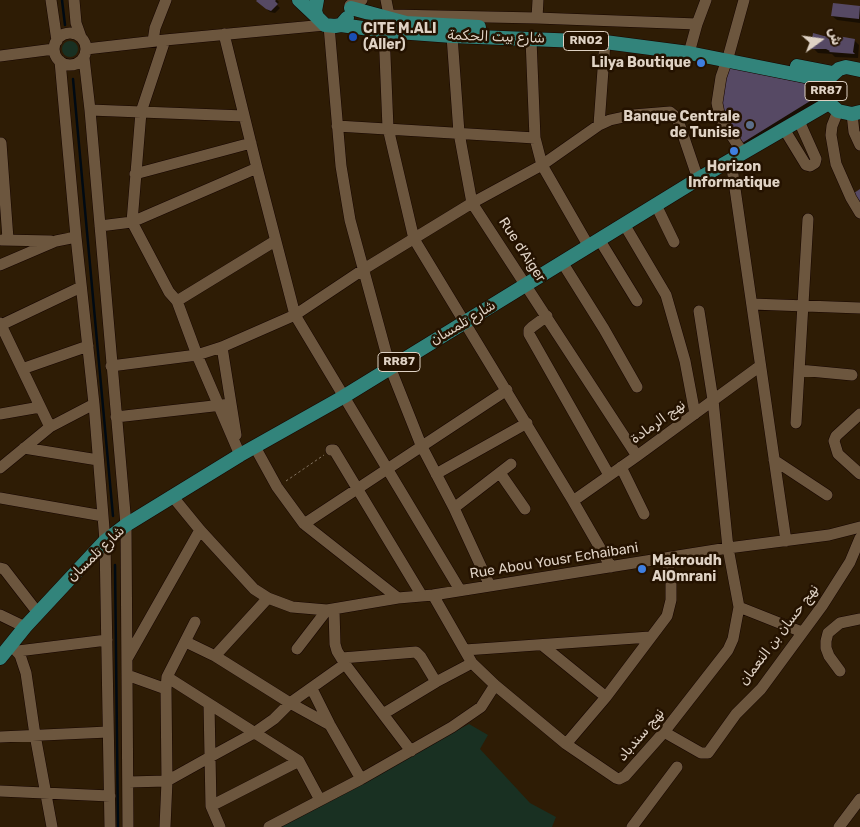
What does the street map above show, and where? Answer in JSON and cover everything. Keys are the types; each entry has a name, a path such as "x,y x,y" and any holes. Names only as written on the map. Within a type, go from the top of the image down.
{"main road":[{"path":"299,0 328,23"},
{"path":"317,0 315,6 328,23"},
{"name":"شارع بيت الحكمة","path":"328,23 350,15 353,3 406,23 607,35 690,50 809,77 826,90"},
{"name":"شارع بيت الحكمة","path":"328,23 384,31 452,36 605,42 690,50"},
{"name":"شارع بيت الحكمة","path":"727,58 833,73"},
{"name":"RR87","path":"856,113 834,107 826,97 826,90 827,83 833,73 846,67 860,70"},
{"name":"شارع تلمسان","path":"0,658 14,648 25,627 105,541 126,525 240,455 343,397 390,366 465,323 593,242 698,179 798,121 834,107"}],"street":[{"path":"51,0 57,58 64,64 73,65 81,61 85,53"},
{"path":"74,0 76,23 84,40 126,525 128,827"},
{"path":"153,41 155,28 166,0"},
{"path":"386,0 385,15 697,24"},
{"path":"537,18 538,0"},
{"path":"690,50 706,0"},
{"path":"743,153 720,118 718,91 744,0"},
{"path":"85,53 153,41 328,23 340,166 349,211 390,366 421,445 454,508 490,586"},
{"path":"384,31 388,128 414,239 527,424 611,567"},
{"path":"0,56 56,45 64,34 68,33 81,37"},
{"path":"224,34 256,168 295,315 460,590"},
{"name":"Rue d'Aiger","path":"452,36 459,133 472,203 637,456"},
{"path":"531,39 535,138 542,165 593,242 637,301"},
{"path":"165,40 141,112 132,222 170,292 177,301 196,355 225,406 240,455"},
{"path":"599,126 605,42"},
{"path":"60,61 94,404 105,541 110,827"},
{"path":"834,107 831,135 836,164 848,192 860,212"},
{"path":"90,110 244,116"},
{"path":"111,366 196,355 222,347 295,315 364,269 472,203 542,165 610,120 633,115 670,112 679,123 698,179"},
{"path":"856,113 854,132 860,145"},
{"path":"784,129 806,165 810,166 815,163 816,159 798,121"},
{"path":"337,126 535,138"},
{"path":"0,143 4,240 56,241"},
{"path":"135,174 251,143"},
{"path":"731,161 786,541 829,535 860,528"},
{"path":"100,226 132,222 256,168"},
{"path":"656,205 674,242"},
{"path":"796,423 808,219"},
{"path":"624,224 666,295 685,361 695,414"},
{"path":"0,265 56,241 76,237"},
{"path":"177,301 275,241"},
{"path":"562,262 604,329 637,387"},
{"path":"50,427 0,324 81,287"},
{"path":"752,304 860,308"},
{"name":"نهج سندباد","path":"331,450 334,450 472,663 495,685 566,744 619,779 625,776 664,732 728,650 733,640 739,607 728,548 713,400 699,311"},
{"path":"547,316 532,327 529,330 529,334 609,475"},
{"path":"22,369 88,346"},
{"path":"222,347 225,406"},
{"name":"نهج الرمادة","path":"573,501 760,366"},
{"path":"799,370 852,375"},
{"path":"304,524 506,390"},
{"path":"2,461 24,448 50,427 94,404"},
{"path":"116,417 225,406"},
{"path":"0,414 40,407"},
{"path":"860,414 840,432 834,441 838,454 860,474"},
{"path":"436,474 527,424"},
{"path":"255,447 277,487 304,524 398,598"},
{"path":"24,448 98,460"},
{"path":"774,460 827,495"},
{"path":"454,508 511,464"},
{"path":"621,467 644,514"},
{"path":"500,473 525,509"},
{"name":"Rue Abou Yousr Echaibani","path":"173,497 200,530 254,589 268,598 292,607 330,610 728,548 786,541"},
{"path":"0,498 103,516"},
{"path":"127,659 200,530"},
{"name":"نهج حسان بن النعمان","path":"664,732 701,753 708,753 736,714 761,689 822,606 860,545"},
{"path":"566,744 606,697 667,616 671,600 671,582 667,558"},
{"path":"0,568 4,570 38,613"},
{"path":"215,656 268,598"},
{"path":"739,607 802,632"},
{"path":"298,649 330,610"},
{"path":"330,610 335,644 343,661 411,751"},
{"path":"0,615 25,627"},
{"path":"840,671 829,656 826,648 828,633 840,622 860,619"},
{"path":"165,827 167,683 194,622"},
{"path":"465,650 650,637"},
{"path":"52,827 34,735 26,673 14,648 107,640"},
{"path":"186,642 215,656 290,704 330,725"},
{"path":"542,645 606,697"},
{"path":"128,782 167,781 210,758 254,733 312,689 343,661 416,652 436,682"},
{"path":"383,714 472,663"},
{"path":"127,675 167,683 209,704 299,761 320,800"},
{"path":"269,827 361,779 471,715 481,707 495,685"},
{"path":"312,689 361,779"},
{"path":"209,704 210,806 220,827"},
{"path":"0,737 108,732"},
{"path":"210,806 299,761"},
{"path":"632,827 678,767"},
{"path":"0,791 110,796"},
{"path":"839,827 860,799"}],"path":[{"path":"277,487 331,450"}],"green space":[{"path":"70,41 76,43 78,49 76,55 70,57 64,55 62,49 64,43"},
{"path":"469,724 488,735 480,749 530,803 556,817 552,827 276,827"}],"building":[{"path":"257,0 276,0 278,4 271,11 266,9"},
{"path":"833,3 860,6 859,19 831,16"},
{"path":"813,33 834,36 834,39 837,40 838,36 855,39 853,52 855,54 829,52 826,49 811,49 812,44 816,44 816,40 812,40"},
{"name":"Banque Centrale de Tunisie","path":"725,67 813,85 815,98 739,145 719,105"},
{"path":"860,189 860,207 854,193"}],"waterway":[{"path":"62,0 65,25"},
{"path":"73,79 113,516"},
{"path":"115,565 118,827"}],"place":[{"name":"CITE M.ALI (Aller)","path":"353,37"},
{"name":"Lilya Boutique","path":"701,63"},
{"name":"Banque Centrale de Tunisie","path":"750,125"},
{"name":"Horizon Informatique","path":"734,151"},
{"name":"Makroudh AlOmrani","path":"642,569"}]}
